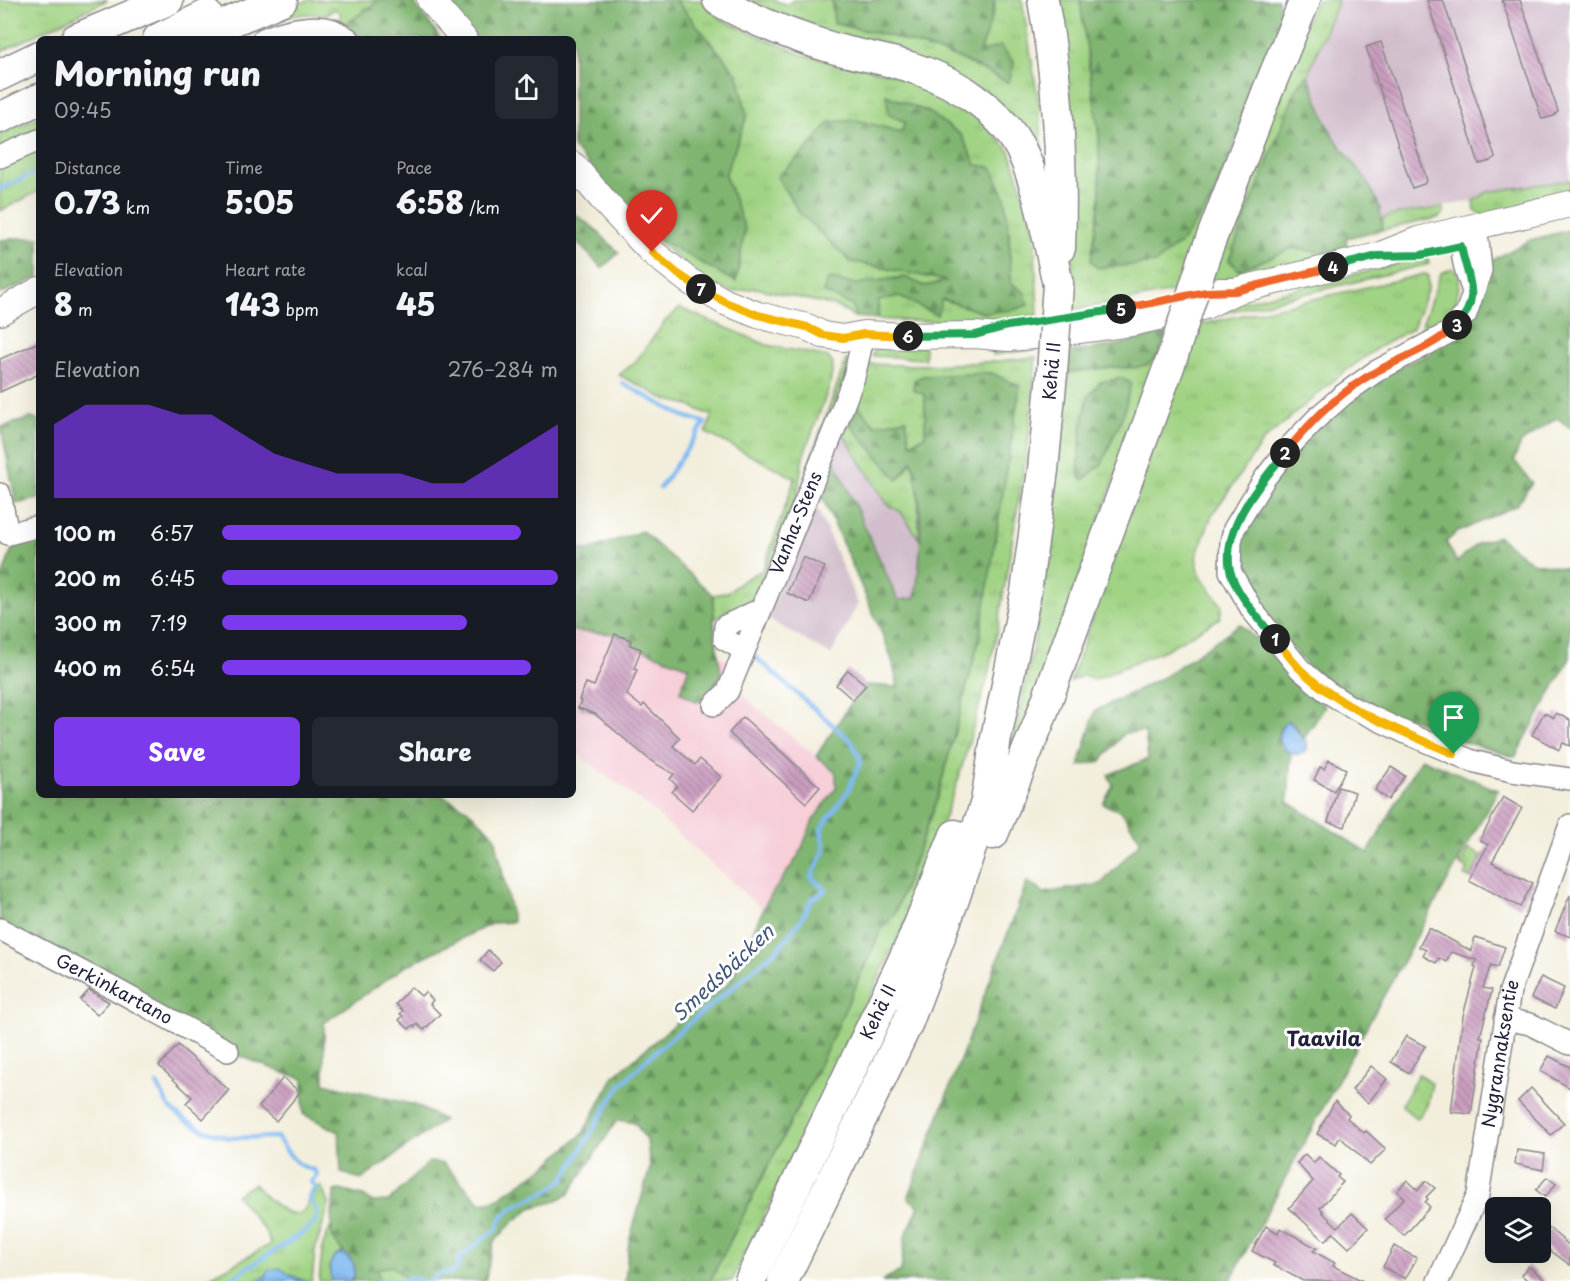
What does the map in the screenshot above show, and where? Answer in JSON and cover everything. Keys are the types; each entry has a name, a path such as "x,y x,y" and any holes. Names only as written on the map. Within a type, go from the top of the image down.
{"highway":[{"path":"87,34 142,0"},
{"path":"87,34 168,0"},
{"path":"164,36 237,0"},
{"path":"197,36 282,0"},
{"path":"718,0 772,28 836,48 917,69 959,88 981,103 1012,136 1023,154 1036,190 1058,284"},
{"path":"908,1022 943,956 1039,722 1172,358 1205,255 1305,0"},
{"name":"Kehä II","path":"783,1281 908,1022 954,899 986,802 996,738 1026,592 1043,470 1052,373 1062,199 1059,148 1043,4"},
{"path":"0,75 36,57"},
{"path":"0,118 36,100"},
{"name":"Kehä II","path":"750,1281 907,952 950,850 968,800 996,738"}],"main road":[{"path":"430,0 461,36"},
{"path":"576,168 652,252 677,273 725,302 758,315 807,327 823,335 843,338 864,334 975,335 1009,338 1131,323 1205,306 1235,291 1378,256 1421,255 1570,204"},
{"path":"1469,239 1570,220"},
{"path":"0,312 36,292"}],"street":[{"path":"270,36 279,32 304,28 332,29 344,36"},
{"path":"0,157 36,141"},
{"path":"1469,239 1466,272 1473,291 1466,314 1448,333 1375,372 1318,416 1292,444 1265,478 1234,529 1230,571 1252,610 1300,669 1326,691 1351,707 1472,761 1512,771 1570,779"},
{"name":"Vanha-Stens","path":"714,705 728,691 854,377 864,334"},
{"path":"0,494 4,542 36,527"},
{"name":"Nygrannaksentie","path":"1438,1281 1478,1196 1504,1019 1516,972 1570,825"},
{"name":"Gerkinkartano","path":"0,929 228,1051"},
{"path":"1504,1019 1530,1024 1570,1044"}],"shaded area":[{"path":"1338,0 1570,0 1570,180 1487,192 1474,201 1392,214 1383,218 1371,188 1331,131 1308,75"},
{"path":"840,429 887,504 901,512 919,539 920,567 915,598 898,600 830,450"},
{"path":"815,503 858,604 831,655 766,618"},
{"path":"576,631 615,634 631,640 630,645 722,678 719,656 738,663 743,670 742,692 755,706 836,773 836,788 813,820 799,855 763,910 646,805 576,753"}],"green space":[{"path":"0,0 108,0 0,52"},
{"path":"308,0 379,0 346,24 339,20 341,13 335,9 325,15 304,14 281,18 243,36 219,36"},
{"path":"379,0 412,0 439,36 358,36 346,24"},
{"path":"440,0 676,0 738,75 747,116 725,175 745,229 736,282 648,233 576,150 576,36 473,36"},
{"path":"676,0 700,0 721,19 800,54 888,73 929,85 963,103 1010,151 1034,226 1038,315 978,321 878,319 878,301 898,296 936,315 941,299 984,313 1025,293 1011,283 1005,197 976,165 961,135 928,112 887,96 905,122 901,132 856,120 806,150 778,178 800,213 850,261 949,281 925,286 904,277 857,284 828,279 823,292 853,306 855,317 835,306 756,288 732,292 708,283 648,233 736,281 745,229 725,175 747,116"},
{"path":"737,0 774,0 787,5 793,0 832,0 834,24 890,36 961,59 1009,83 1014,62 1000,47 981,53 985,33 995,10 994,0 1022,0 1040,111 1044,194 1012,126"},
{"path":"832,0 994,0 993,12 981,52 1000,46 1014,62 1009,83 961,59 890,36 834,23"},
{"path":"1053,0 1080,0 1099,135 1100,199 1091,261 1156,263 1179,245 1212,201 1317,0 1338,0 1308,75 1296,89 1239,270 1293,248 1327,253 1275,270 1127,301 1070,310 1072,283 1071,168"},
{"path":"1080,0 1278,0 1282,26 1212,201 1179,245 1156,263 1097,268 1091,261 1100,199 1099,135"},
{"path":"1308,75 1331,132 1378,202 1382,230 1346,238 1347,246 1327,253 1293,248 1239,270 1229,260 1296,89"},
{"path":"886,95 928,112 961,135 976,165 991,167 1005,197 1011,283 1025,293 1028,305 1013,310 984,313 942,299 937,315 898,296 878,301 878,319 855,317 853,306 823,292 828,279 857,284 904,277 925,286 947,281 850,261 800,213 777,177 806,150 830,122 856,120 901,132 905,122 889,115"},
{"path":"36,118 36,131 0,148 0,134"},
{"path":"36,146 36,193 0,211 0,163"},
{"path":"1570,180 1570,199 1483,215 1475,211 1474,201 1487,192"},
{"path":"1443,207 1444,212 1441,217 1382,230 1383,218"},
{"path":"576,215 594,228 619,253 602,268 576,241"},
{"path":"1570,230 1570,428 1557,418 1521,443 1514,460 1532,483 1517,505 1456,533 1446,542 1457,562 1477,544 1498,536 1531,562 1570,569 1570,658 1515,757 1461,741 1404,715 1395,718 1376,710 1313,672 1277,632 1237,567 1241,527 1301,442 1379,375 1430,354 1489,262 1530,240"},
{"path":"36,238 36,278 0,294 0,240"},
{"path":"1427,257 1429,264 1145,332 1099,341 993,355 993,348 1251,300"},
{"path":"1453,268 1459,280 1458,295 1453,310 1438,326 1422,335 1420,330 1441,273"},
{"path":"1424,274 1428,275 1428,288 1413,328 1379,347 1339,376 1263,441 1212,515 1196,557 1200,575 1222,606 1220,618 1167,649 1094,680 1083,675 1070,682 1194,326"},
{"path":"680,308 767,345 828,357 833,364 830,385 803,457 797,496 756,595 714,620 713,595 728,592 745,579 763,570 795,478 706,433 712,416 686,404 667,400 619,375 636,361 666,320"},
{"path":"1167,333 1159,354 1149,364 1134,368 1116,367 1069,372 1069,352 1117,345"},
{"path":"878,347 925,347 925,359 872,356"},
{"path":"1159,354 996,809 1030,663 1044,584 1069,372 1135,367 1148,363"},
{"path":"1036,357 1029,437 998,627 987,679 959,777 902,930 732,1281 710,1281 821,1062 882,928 895,913 937,799 980,636 992,373 923,376 915,380 925,395 925,436 910,443 875,425 855,403 898,479 912,460 918,483 919,539 901,512 887,504 840,429 868,364 952,364"},
{"path":"846,360 848,361 847,374 807,469"},
{"path":"992,373 1020,386 980,636 937,799 895,913 882,928 821,1062 710,1281 625,1281 629,1242 650,1168 647,1141 635,1123 617,1120 569,1194 553,1202 531,1208 512,1223 494,1242 485,1281 410,1281 392,1266 376,1269 381,1281 339,1281 349,1280 354,1276 354,1270 351,1261 332,1234 334,1191 340,1190 363,1196 373,1202 389,1201 429,1162 443,1163 481,1203 494,1201 546,1166 583,1133 614,1076 681,1019 729,983 767,901 799,855 813,820 836,788 836,773 816,756 853,700 866,685 898,687 892,660 883,636 820,492 830,450 898,600 915,598 921,529 919,494 912,461 898,480 846,420 855,403 875,425 906,419 910,443 925,436 925,395 913,390 914,380 923,376"},
{"path":"1121,378 1131,383 1124,412 1102,464 1083,480 1078,475 1081,429 1088,397 1100,382"},
{"path":"31,418 36,419 36,500 16,504 1,427"},
{"path":"642,531 713,595 715,634 722,678 705,699 697,702 680,692 689,667 630,645 631,640 615,634 576,631 576,549 588,550"},
{"path":"36,537 36,798 447,798 467,809 495,836 513,922 493,923 406,966 324,1023 324,1083 415,1105 444,1120 361,1180 341,1172 339,1132 303,1114 303,1078 286,1074 228,1051 0,929 0,583 12,549"},
{"path":"1240,624 1325,707 1304,738 1289,721 1280,728 1278,739 1291,753 1288,802 1368,853 1421,758 1498,790 1366,1028 1230,1281 881,1281 901,1271 905,1237 919,1206 908,1198 1027,882 1044,893 1101,884 1141,841 1122,812 1103,804 1113,785 1108,775 1148,759 1145,732 1124,733 1101,761 1079,766 1095,711 1165,676"},
{"path":"1468,849 1482,856 1470,878 1465,876 1468,869 1460,865"},
{"path":"1418,1074 1432,1083 1427,1106 1417,1119 1402,1104"},
{"path":"254,1184 277,1206 294,1214 301,1212 307,1205 310,1192 319,1186 322,1187 328,1209 315,1250 312,1281 304,1281 288,1274 266,1276 256,1281 203,1281 271,1244 263,1228 236,1195"},
{"path":"330,1228 334,1240 344,1253 340,1253 332,1279 339,1281 319,1281 323,1244"},
{"path":"392,1266 410,1281 381,1281 376,1269"}],"water":[{"path":"1289,721 1307,743 1305,752 1292,753 1282,746 1279,734 1281,727"},
{"path":"340,1253 345,1254 354,1264 354,1276 349,1281 332,1280 330,1276 331,1261"},
{"path":"280,1268 304,1281 256,1281 266,1276 268,1270"}],"building":[{"path":"1427,0 1443,0 1495,157 1491,161 1479,164"},
{"path":"1502,0 1520,0 1558,111 1554,116 1542,119"},
{"path":"1381,42 1427,180 1424,184 1412,188 1366,47"},
{"path":"36,343 36,375 0,392 0,359"},
{"path":"803,557 825,567 809,603 787,593"},
{"path":"615,634 631,640 630,645 641,649 634,669 637,670 627,695 642,707 644,704 680,738 673,746 695,765 700,759 721,777 692,810 672,792 677,786 670,779 674,774 651,761 595,714 578,708 586,683 594,686"},
{"path":"848,670 866,685 853,700 836,685"},
{"path":"1544,713 1554,718 1556,713 1570,720 1570,746 1563,743 1559,750 1532,735"},
{"path":"743,717 820,787 806,803 729,733"},
{"path":"1329,760 1346,769 1334,791 1314,780 1320,767 1324,769"},
{"path":"1391,767 1405,776 1388,800 1375,790"},
{"path":"1338,787 1355,792 1345,827 1328,822"},
{"path":"1503,797 1522,808 1492,862 1533,883 1520,907 1469,880 1488,845 1480,840"},
{"path":"1570,895 1570,937 1555,931"},
{"path":"1429,928 1471,951 1475,937 1505,947 1498,967 1491,965 1483,988 1492,990 1480,1037 1483,1037 1471,1114 1451,1112 1463,1016 1476,960 1451,952 1446,962 1439,958 1436,963 1423,956 1426,950 1419,947"},
{"path":"488,950 501,962 493,971 480,960"},
{"path":"1541,977 1564,988 1555,1009 1531,998"},
{"path":"411,987 421,996 425,992 433,1000 430,1004 440,1014 424,1030 417,1024 409,1029 399,1020 403,1016 400,1014 403,1011 396,1004"},
{"path":"89,990 109,1002 97,1015 80,1000"},
{"path":"1406,1036 1425,1046 1409,1073 1391,1062"},
{"path":"178,1045 229,1090 203,1119 186,1103 192,1097 159,1066"},
{"path":"1549,1056 1570,1067 1570,1088 1540,1071"},
{"path":"1371,1066 1387,1079 1368,1103 1352,1090"},
{"path":"283,1078 300,1092 276,1121 259,1107"},
{"path":"1531,1088 1564,1123 1551,1135 1518,1101"},
{"path":"1335,1101 1349,1115 1347,1118 1386,1149 1370,1165 1340,1137 1336,1144 1317,1134"},
{"path":"1517,1150 1545,1154 1543,1170 1515,1164"},
{"path":"1305,1154 1314,1163 1319,1157 1339,1175 1337,1177 1343,1182 1320,1208 1322,1212 1338,1227 1352,1213 1368,1228 1349,1248 1333,1233 1325,1241 1289,1208 1313,1181 1297,1163"},
{"path":"1547,1177 1556,1184 1545,1197 1536,1190"},
{"path":"1407,1180 1418,1190 1426,1181 1435,1188 1426,1197 1428,1199 1425,1202 1430,1207 1404,1236 1385,1219 1404,1198 1397,1191"},
{"path":"1266,1226 1278,1233 1280,1228 1317,1248 1313,1251 1335,1263 1333,1266 1363,1281 1303,1281 1273,1265 1275,1263 1252,1251"},
{"path":"1551,1230 1570,1246 1570,1265 1551,1251"},
{"path":"1394,1246 1417,1258 1405,1279 1383,1267"},
{"path":"1528,1266 1546,1281 1529,1281 1521,1275"}],"waterway":[{"path":"0,189 36,172"},
{"path":"622,383 681,415 705,423 660,488"},
{"name":"Smedsbäcken","path":"431,1281 439,1274 454,1272 459,1265 459,1258 497,1230 501,1218 513,1207 551,1189 564,1179 621,1085 648,1058 778,949 801,920 812,899 826,890 811,877 825,850 821,829 848,791 861,761 852,742 753,655"},
{"path":"157,1084 169,1107 185,1120 204,1130 229,1138 277,1137 297,1162 314,1170 317,1175 311,1182 317,1189 309,1197 317,1211 317,1221 301,1234 227,1281"},
{"name":"Smedsbäcken","path":"402,1281 412,1278 422,1281"},
{"name":"Smedsbäcken","path":"379,1281 395,1281"}],"district":[{"name":"Taavila","path":"1324,1039"}],"route":[{"path":"652,252 677,273 725,302 758,315 807,327 823,335 843,338 864,334 975,335 1008,326 1097,314 1206,292 1235,291 1378,256 1421,255 1461,246 1466,272 1473,291 1466,314 1448,333 1375,372 1318,416 1265,478 1241,515 1234,529 1229,558 1230,571 1252,610 1300,669 1312,680 1351,707 1454,754"}]}
